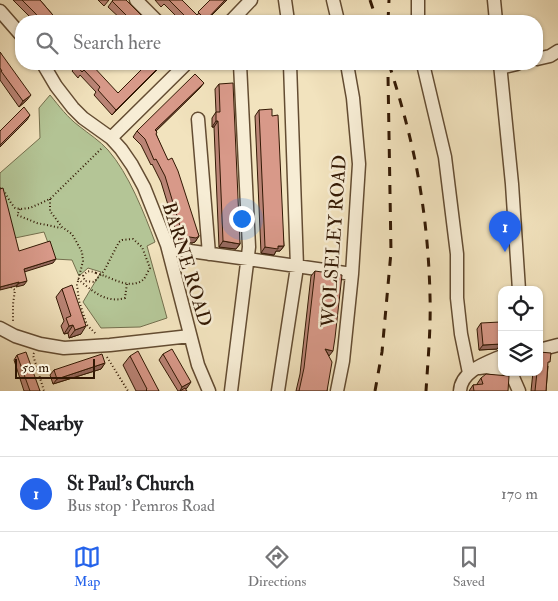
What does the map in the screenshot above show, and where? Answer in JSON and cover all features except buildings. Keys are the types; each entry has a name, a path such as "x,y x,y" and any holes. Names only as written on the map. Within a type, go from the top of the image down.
{"street":[{"path":"136,0 151,15"},
{"path":"236,15 251,0"},
{"path":"284,0 287,15"},
{"path":"333,0 337,15"},
{"path":"418,0 418,15"},
{"path":"494,0 495,15"},
{"path":"0,12 15,28"},
{"path":"543,58 558,51"},
{"name":"BARNE ROAD","path":"47,70 73,108 111,138 132,165 144,186 168,248 198,365 209,391"},
{"path":"111,138 180,70"},
{"path":"231,391 249,247 240,70"},
{"path":"278,391 297,267 290,70"},
{"name":"WOLSELEY ROAD","path":"337,391 343,361 352,274 359,164 353,98 348,70"},
{"path":"424,70 445,156 457,254 457,298 460,334 473,370"},
{"path":"500,70 512,184 519,286"},
{"path":"198,119 209,254"},
{"path":"168,248 352,274"},
{"path":"5,331 37,343 64,348 106,346 190,336"},
{"path":"543,349 558,345"},
{"path":"460,388 473,370 498,358"},
{"path":"473,370 486,367 498,369"},
{"path":"512,376 520,391"},
{"path":"520,391 522,376"}],"path":[{"path":"0,188 11,203 20,209 30,208 50,199 111,138"},
{"path":"50,199 50,210 64,229"},
{"path":"20,209 18,215 37,223 64,229 72,234 82,252 83,262 77,285 79,301 87,325 106,346 128,391"},
{"path":"79,280 84,278 83,276 87,272 91,271 96,273 105,276 123,283 134,284 144,279 150,268 142,247 133,238 119,242 104,271 94,282 84,278"},
{"path":"79,280 99,296 120,299 125,298 127,284"},
{"path":"5,331 13,319 13,304 16,290 9,285"},
{"path":"37,343 33,355 44,391"}],"green space":[{"path":"50,95 71,119 108,150 123,170 141,206 155,242 147,246 167,318 140,327 101,328 83,302 101,272 88,268 79,276 72,260 54,259 44,232 15,238 0,191 0,173 40,138 39,108"}],"railway":[{"path":"370,0 375,15"},
{"path":"388,15 389,0"},
{"path":"391,70 412,148 426,227 430,308 426,391"},
{"path":"375,391 382,352 391,252 388,75"}],"place":[{"name":"St Paul's Church","path":"505,252"}]}
